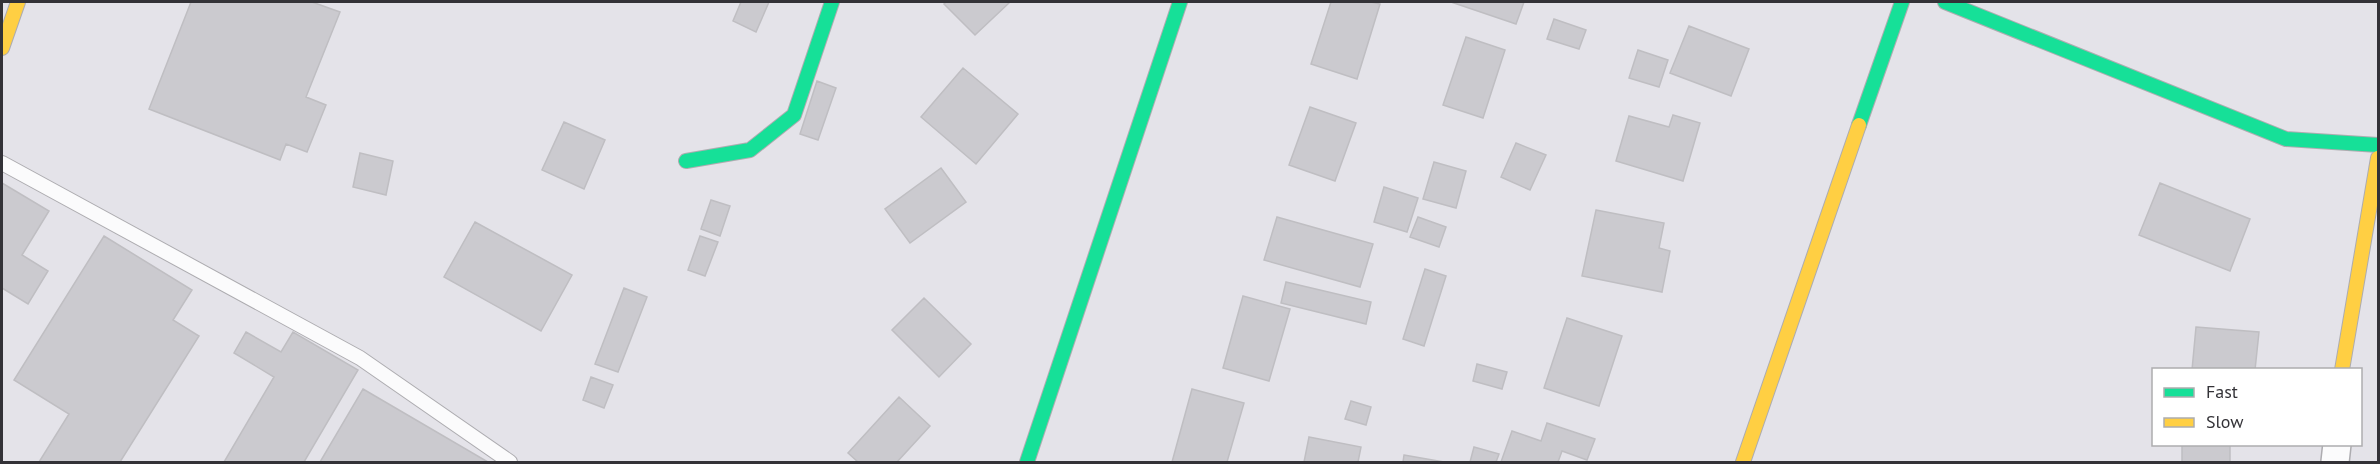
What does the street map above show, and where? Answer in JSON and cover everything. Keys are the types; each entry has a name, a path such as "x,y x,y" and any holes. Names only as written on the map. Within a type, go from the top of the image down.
{"street":[{"path":"2,48 18,2"},
{"path":"686,161 750,150 794,115 832,2"},
{"path":"1027,462 1180,2"},
{"path":"1743,462 1902,2"},
{"path":"1945,2 2286,139 2379,145"},
{"path":"2342,368 2379,158"},
{"path":"2335,462 2337,446"}],"lane":[{"path":"2,163 351,352 510,462"}],"building":[{"path":"191,2 312,2 340,12 306,97 326,105 307,152 286,144 280,160 149,109"},
{"path":"741,2 769,2 756,32 733,21"},
{"path":"946,2 1010,2 975,35 944,4"},
{"path":"1331,2 1380,4 1357,79 1311,64"},
{"path":"1451,2 1524,2 1516,24"},
{"path":"1554,19 1586,30 1579,49 1547,39"},
{"path":"1689,26 1749,49 1731,96 1670,73"},
{"path":"1466,37 1505,50 1483,118 1443,105"},
{"path":"1638,50 1668,60 1659,87 1629,78"},
{"path":"963,68 1018,114 976,164 921,117"},
{"path":"817,81 836,88 818,140 800,134"},
{"path":"1310,107 1356,123 1335,181 1289,165"},
{"path":"1673,115 1700,123 1683,181 1616,161 1629,116 1669,127"},
{"path":"564,122 605,140 584,189 542,170"},
{"path":"1516,143 1546,155 1530,190 1501,177"},
{"path":"360,153 393,161 386,195 353,187"},
{"path":"1434,162 1466,171 1456,208 1423,199"},
{"path":"941,168 966,202 910,243 885,209"},
{"path":"2,183 49,211 22,255 48,271 28,304 2,288"},
{"path":"2160,183 2250,219 2230,271 2139,235"},
{"path":"1384,187 1418,198 1407,232 1374,222"},
{"path":"711,200 730,206 720,236 701,229"},
{"path":"1596,210 1664,223 1659,248 1670,251 1662,292 1582,276"},
{"path":"1277,217 1373,244 1360,287 1264,260"},
{"path":"1418,217 1446,227 1439,247 1410,237"},
{"path":"475,222 572,275 541,331 444,277"},
{"path":"104,236 192,290 173,320 199,336 120,462 39,462 69,414 14,380"},
{"path":"700,236 718,242 705,276 688,270"},
{"path":"1425,269 1446,276 1424,346 1403,339"},
{"path":"1286,282 1371,302 1366,324 1281,303"},
{"path":"624,288 647,297 618,372 595,364"},
{"path":"1243,296 1290,309 1269,381 1223,368"},
{"path":"924,298 971,344 939,377 892,330"},
{"path":"1567,318 1622,336 1599,406 1544,388"},
{"path":"2196,327 2259,332 2255,368 2192,368"},
{"path":"246,332 281,352 293,332 358,370 304,462 224,462 274,377 234,353"},
{"path":"1477,364 1507,372 1502,389 1473,381"},
{"path":"591,377 613,385 604,408 583,400"},
{"path":"363,389 488,462 320,462"},
{"path":"1192,389 1244,403 1227,462 1172,462"},
{"path":"899,397 930,426 897,462 858,462 848,453"},
{"path":"1351,401 1371,407 1366,425 1345,419"},
{"path":"1547,423 1595,439 1587,460 1562,451 1558,462 1501,462 1512,431 1541,441"},
{"path":"1309,437 1361,447 1358,462 1304,462"},
{"path":"2182,446 2230,446 2230,462 2182,462"},
{"path":"1474,447 1499,454 1496,462 1470,462"},
{"path":"1404,455 1444,462 1403,462"}],"traffic: fast":[{"path":"686,161 750,150 794,115 832,2"},
{"path":"1027,462 1180,2"},
{"path":"1859,125 1902,2"},
{"path":"1945,2 2286,139 2378,145"}],"traffic: slow":[{"path":"2,48 18,2"},
{"path":"1743,462 1859,125"},
{"path":"2342,368 2378,158"}]}
